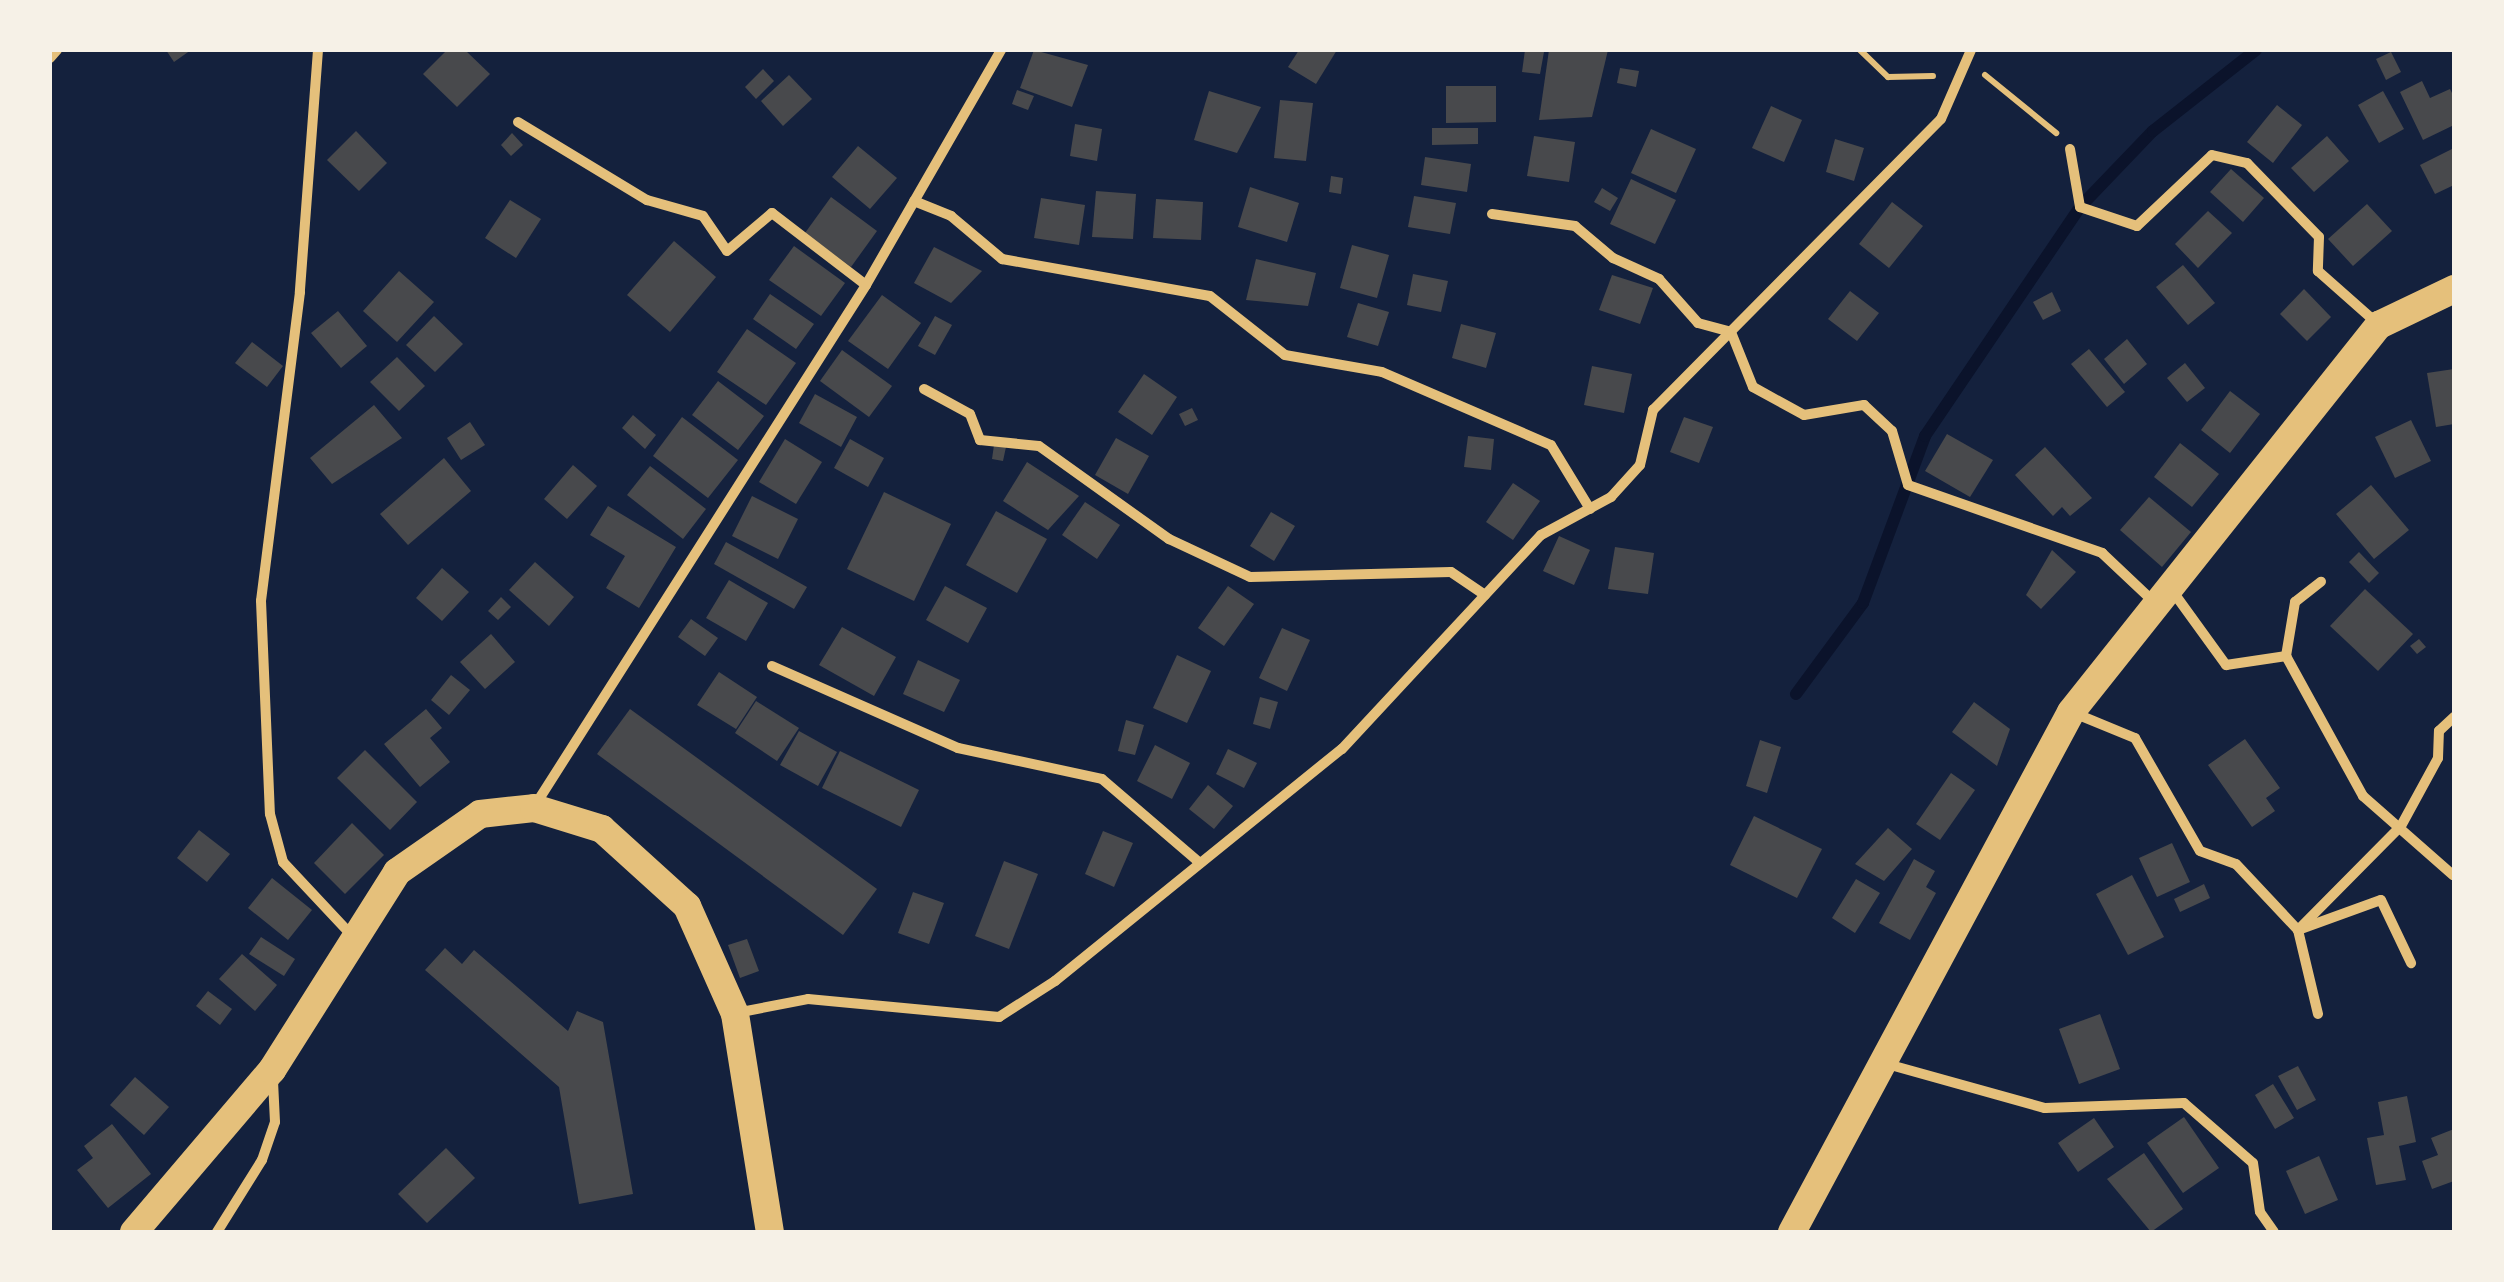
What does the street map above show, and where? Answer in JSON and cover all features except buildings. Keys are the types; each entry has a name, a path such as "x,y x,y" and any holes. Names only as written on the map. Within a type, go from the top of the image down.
{"highway":[{"path":"1792,1232 1876,1061 2072,712 2378,325 2454,289"},
{"path":"134,1232 272,1070 397,872 437,837 480,814 534,808 602,829 648,864 686,906 734,1014 770,1232"}],"street":[{"path":"50,58 58,50"},
{"path":"318,50 300,292 261,601 270,814 283,862 354,938"},
{"path":"534,808 866,285 1001,50"},
{"path":"734,1014 808,999 999,1017 1200,864 1342,749 1541,535 1590,509 1640,465 1653,410 1942,119 1971,50"},
{"path":"518,122 647,200 702,216 727,251 772,212 866,285"},
{"path":"2070,149 2080,208 2137,226 2212,155 2247,163 2319,237 2318,271 2378,325"},
{"path":"914,201 951,216 1002,259 1210,296 1285,355 1382,372 1552,445 1590,509"},
{"path":"1492,214 1576,226 1613,258 1659,278 1698,323 1731,332"},
{"path":"1731,332 1753,388 1804,415 1864,405 1892,431 1908,485 2102,553 2162,595 2226,665 2286,656"},
{"path":"924,388 970,414 980,440 1039,446 1169,539 1250,577 1450,572 1485,595"},
{"path":"2321,582 2295,602 2286,656 2363,796 2402,826 2453,875"},
{"path":"772,666 958,748 1102,779 1200,864"},
{"path":"2072,712 2136,738 2200,851 2236,864 2298,930 2318,1014"},
{"path":"2298,930 2402,826 2438,758 2439,731 2454,717"},
{"path":"2298,930 2381,900 2411,963"},
{"path":"1876,1061 2045,1108 2184,1103 2253,1163 2260,1212 2274,1232"},
{"path":"216,1232 262,1160 274,1122 272,1070"}],"waterway":[{"path":"1796,694 1863,603 1925,436 2080,207 2153,131 2256,50"}]}
